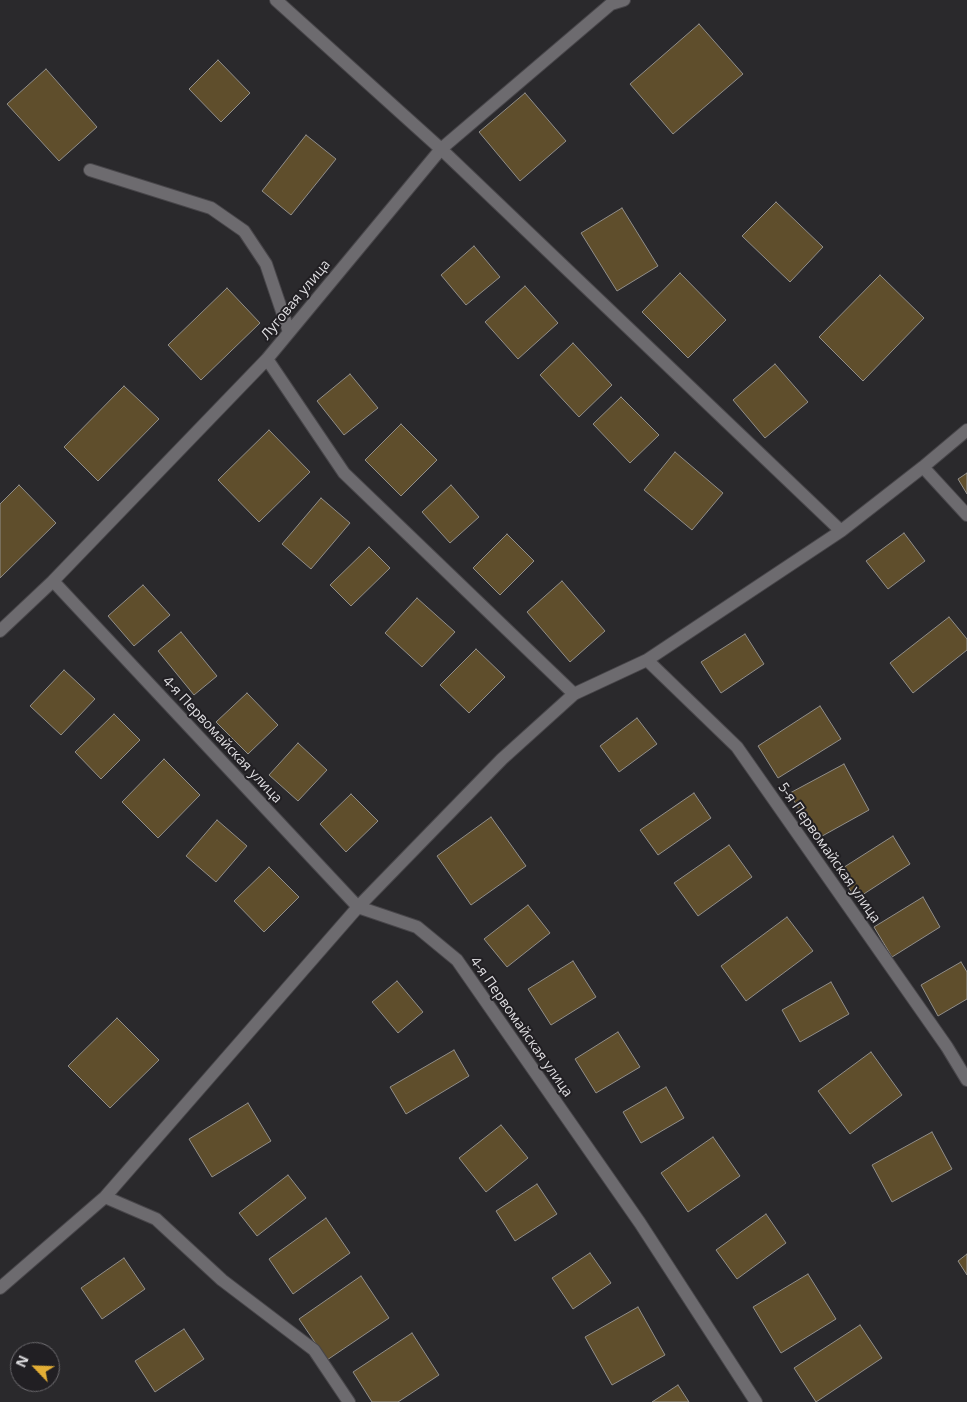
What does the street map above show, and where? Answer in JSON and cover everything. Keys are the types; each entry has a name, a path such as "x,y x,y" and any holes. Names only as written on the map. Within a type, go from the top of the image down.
{"street":[{"path":"276,0 441,149 841,531"},
{"name":"Луговая улица","path":"0,631 53,582 267,359 441,149 611,4 624,0"},
{"path":"90,170 211,208 244,231 266,264 289,332"},
{"path":"267,359 344,473 574,694"},
{"path":"0,1288 105,1197 358,907 502,759 574,694 647,660 841,531 924,468 967,430"},
{"path":"924,468 967,515"},
{"name":"4-я Первомайская улица","path":"53,582 358,907 417,927 457,960 640,1223 756,1402"},
{"name":"5-я Первомайская улица","path":"647,660 737,747 947,1047 967,1080"},
{"path":"105,1197 156,1220 222,1280 314,1350 349,1402"}],"building":[{"path":"699,24 743,74 673,134 630,84"},
{"path":"218,60 250,93 221,122 189,89"},
{"path":"46,69 97,127 59,161 7,104"},
{"path":"525,93 566,141 520,181 479,132"},
{"path":"306,135 336,159 291,215 262,191"},
{"path":"776,202 823,247 790,282 742,236"},
{"path":"622,208 658,266 617,291 581,233"},
{"path":"474,246 500,277 466,305 441,275"},
{"path":"680,273 726,320 688,358 642,312"},
{"path":"880,275 924,318 863,381 819,337"},
{"path":"525,286 558,323 518,359 485,322"},
{"path":"227,288 260,323 201,380 168,345"},
{"path":"573,343 612,385 579,417 540,375"},
{"path":"775,364 808,402 765,438 733,400"},
{"path":"350,374 378,408 344,435 317,401"},
{"path":"124,386 159,419 98,481 64,447"},
{"path":"621,397 659,435 630,463 593,424"},
{"path":"401,424 437,460 401,496 365,460"},
{"path":"269,430 310,472 259,522 218,480"},
{"path":"675,452 723,493 692,530 644,490"},
{"path":"967,473 967,494 958,479"},
{"path":"19,485 56,523 0,578 0,504"},
{"path":"451,485 479,517 450,543 422,512"},
{"path":"321,498 350,523 311,569 282,544"},
{"path":"904,533 925,561 888,589 866,561"},
{"path":"507,534 534,561 500,595 473,568"},
{"path":"369,547 390,568 351,606 330,585"},
{"path":"562,581 605,631 570,662 527,612"},
{"path":"143,585 170,615 134,646 108,616"},
{"path":"417,598 455,632 422,667 385,633"},
{"path":"949,617 967,639 967,650 913,693 890,663"},
{"path":"181,632 217,676 194,695 158,651"},
{"path":"745,634 764,664 721,693 701,662"},
{"path":"476,649 505,677 469,713 440,685"},
{"path":"64,670 95,699 61,735 30,706"},
{"path":"247,693 278,725 248,754 216,722"},
{"path":"820,706 841,739 778,778 758,746"},
{"path":"114,714 140,740 101,779 75,752"},
{"path":"637,718 657,744 619,772 600,746"},
{"path":"298,743 327,770 298,801 269,775"},
{"path":"164,759 200,795 158,838 122,802"},
{"path":"844,764 869,810 815,840 790,793"},
{"path":"694,793 711,818 658,855 640,830"},
{"path":"351,794 378,821 346,852 320,824"},
{"path":"491,817 526,866 471,905 437,856"},
{"path":"217,820 247,846 216,882 186,856"},
{"path":"893,836 910,864 856,899 838,871"},
{"path":"729,845 752,877 698,916 674,883"},
{"path":"269,867 299,897 264,932 234,901"},
{"path":"923,897 940,927 892,957 874,927"},
{"path":"528,905 550,933 507,967 484,939"},
{"path":"787,917 813,951 746,1001 721,966"},
{"path":"573,961 596,997 551,1025 528,989"},
{"path":"961,962 967,972 967,999 938,1016 921,985"},
{"path":"397,981 423,1012 398,1033 372,1002"},
{"path":"831,982 849,1014 800,1042 782,1010"},
{"path":"117,1018 159,1060 110,1108 68,1066"},
{"path":"618,1032 640,1067 596,1093 575,1059"},
{"path":"454,1050 469,1076 406,1114 390,1087"},
{"path":"871,1052 902,1095 850,1134 818,1091"},
{"path":"666,1087 684,1118 641,1143 623,1112"},
{"path":"248,1103 271,1141 212,1177 189,1139"},
{"path":"501,1125 528,1158 486,1192 459,1158"},
{"path":"932,1132 952,1169 892,1202 872,1165"},
{"path":"713,1137 740,1176 688,1212 661,1173"},
{"path":"288,1175 306,1198 257,1236 239,1213"},
{"path":"537,1184 557,1214 515,1241 496,1211"},
{"path":"766,1214 786,1243 737,1279 716,1250"},
{"path":"326,1218 350,1253 293,1294 269,1259"},
{"path":"590,1253 611,1283 573,1309 552,1278"},
{"path":"967,1254 967,1275 958,1261"},
{"path":"124,1258 145,1289 102,1319 81,1288"},
{"path":"808,1274 836,1319 781,1353 753,1307"},
{"path":"361,1276 389,1318 327,1360 299,1319"},
{"path":"638,1307 665,1355 612,1385 585,1337"},
{"path":"860,1325 882,1358 816,1402 794,1368"},
{"path":"184,1329 204,1359 155,1392 135,1361"},
{"path":"412,1333 439,1375 398,1402 372,1402 353,1372"},
{"path":"678,1385 689,1402 652,1402"}]}
